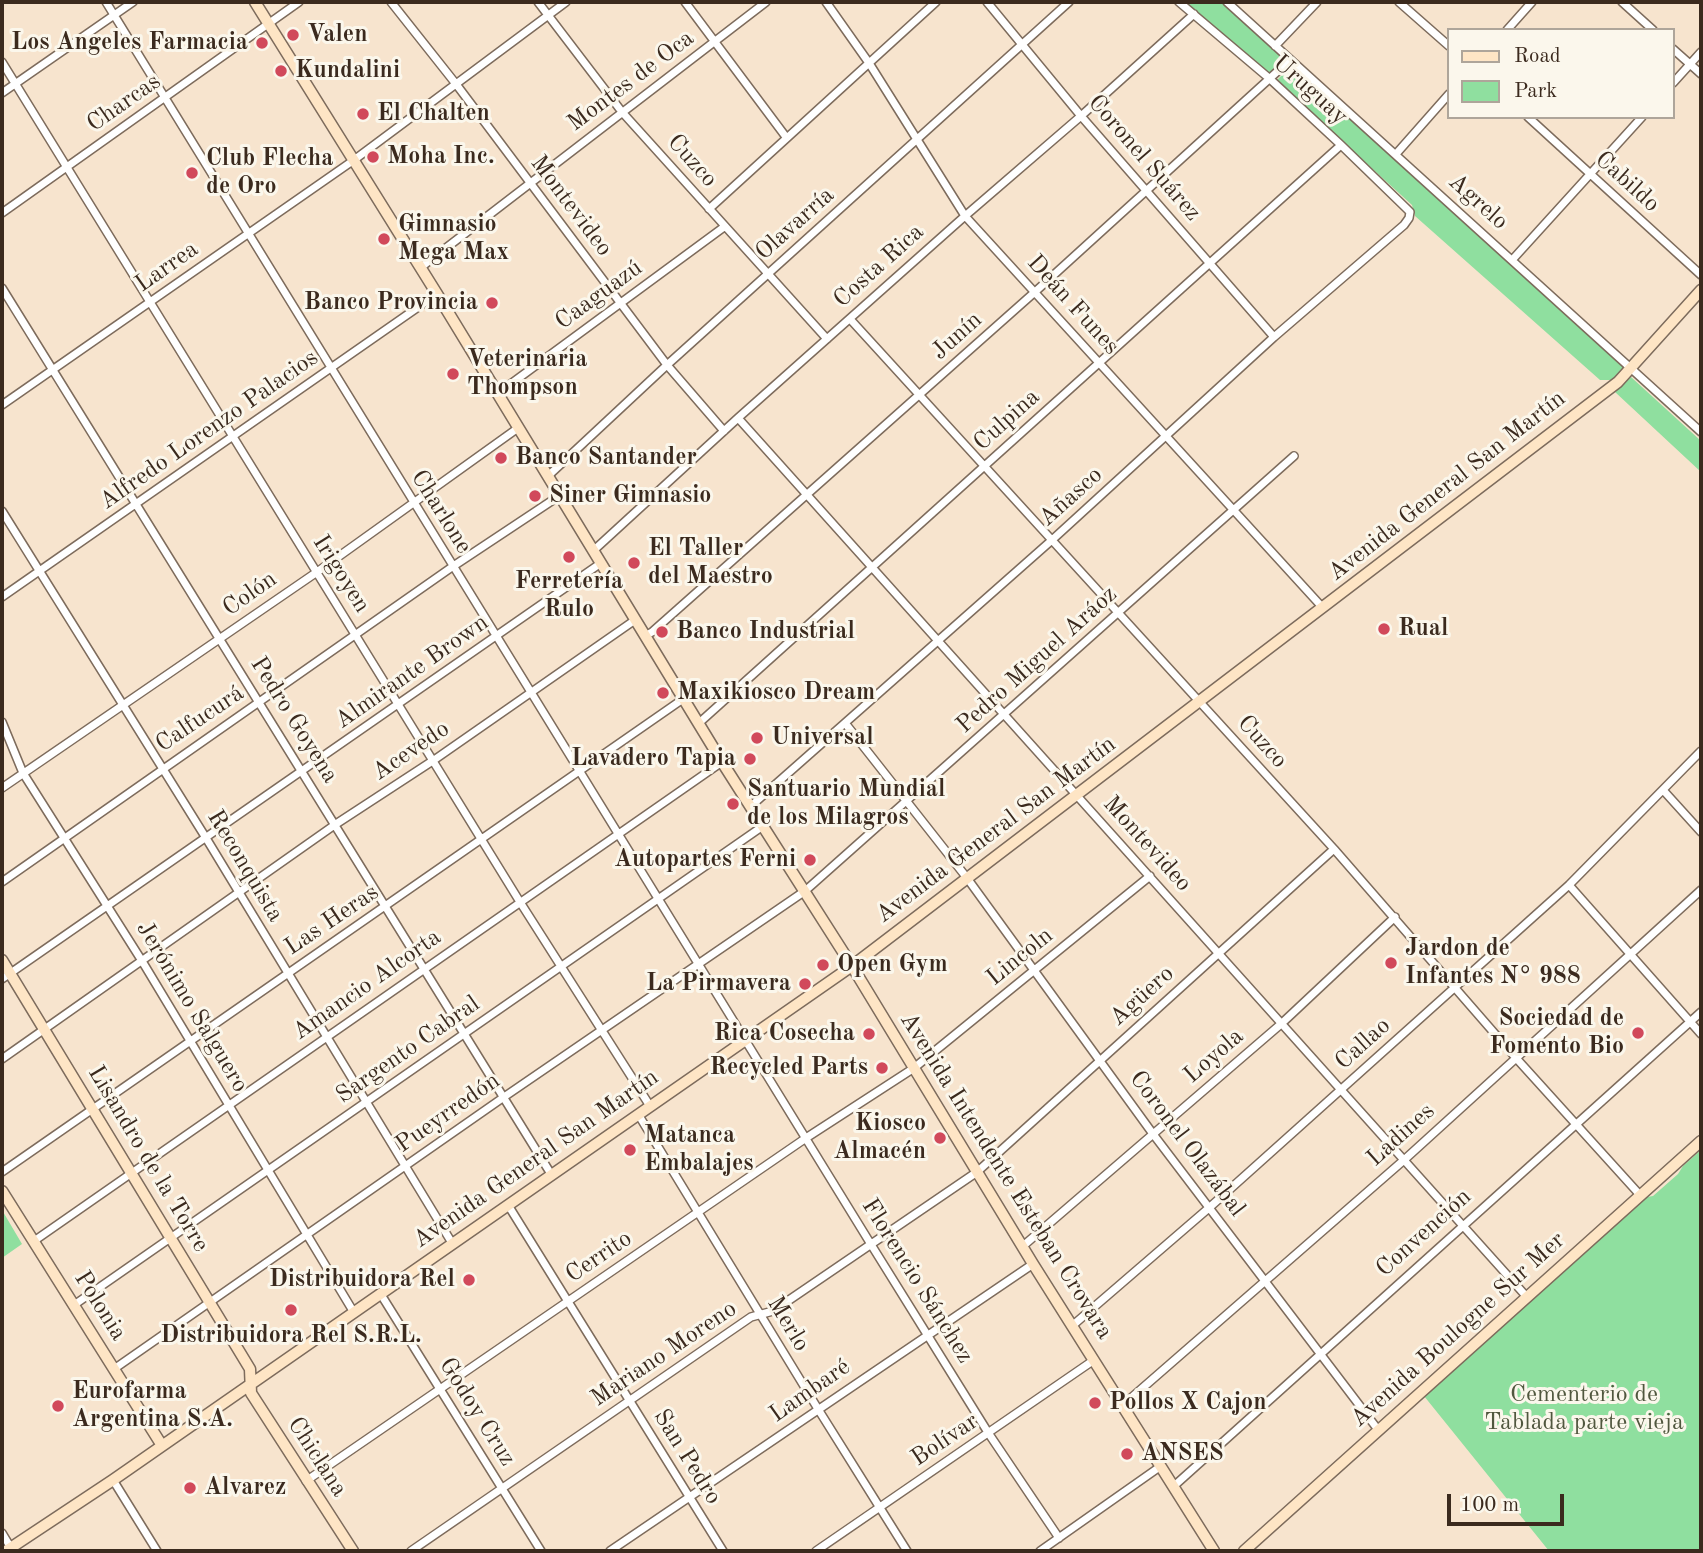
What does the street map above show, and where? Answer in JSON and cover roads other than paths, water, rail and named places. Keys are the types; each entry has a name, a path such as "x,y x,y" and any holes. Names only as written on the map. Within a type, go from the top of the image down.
{"main road":[{"name":"Avenida Intendente Esteban Crovara","path":"255,2 437,294 722,762 852,966 1032,1264 1124,1405 1214,1551"},
{"name":"Avenida General San Martín","path":"8,1550 113,1480 161,1444 852,966 1618,382 1701,290"},
{"name":"Lisandro de la Torre","path":"2,960 6,976 45,1029 91,1110 211,1302 250,1369 251,1383"},
{"name":"Avenida Boulogne Sur Mer","path":"1244,1551 1701,1141"},
{"name":"Polonia","path":"2,1191 161,1444"},
{"name":"Chiclana","path":"251,1383 251,1393 353,1551"}],"street":[{"name":"Charlone","path":"106,2 746,1041"},
{"path":"2,93 133,2"},
{"name":"Charcas","path":"2,213 299,2"},
{"name":"Montevideo","path":"391,2 456,83 667,365 724,431"},
{"name":"Cuzco","path":"538,2 622,112 827,339"},
{"name":"Larrea","path":"2,405 354,160 566,2"},
{"path":"685,2 786,137"},
{"name":"Montes de Oca","path":"420,268 766,2"},
{"name":"Deán Funes","path":"826,2 869,63 965,216 1323,608"},
{"path":"709,209 936,2"},
{"name":"Coronel Suárez","path":"987,2 1081,116 1274,337"},
{"name":"Olavarría","path":"548,476 1069,2"},
{"name":"Uruguay","path":"1179,2 1270,79 1409,212"},
{"name":"Agrelo","path":"1227,2 1701,432"},
{"path":"1275,46 1317,2"},
{"path":"1399,2 1448,45"},
{"path":"1509,28 1532,2"},
{"path":"1622,2 1651,28"},
{"name":"Costa Rica","path":"593,551 738,418 1194,14"},
{"path":"1675,50 1701,74"},
{"path":"1675,81 1701,52"},
{"name":"Junín","path":"645,636 1036,291 1290,60"},
{"name":"Irigoyen","path":"2,62 520,902 650,1106"},
{"path":"1396,154 1448,95"},
{"name":"Cabildo","path":"1530,119 1701,275"},
{"path":"1513,259 1640,119"},
{"name":"Culpina","path":"699,723 1341,145"},
{"name":"Añasco","path":"751,806 1052,540 1274,337 1404,225 1409,212"},
{"name":"Caaguazú","path":"498,394 724,227"},
{"name":"Pedro Goyena","path":"2,288 551,1174"},
{"name":"Alfredo Lorenzo Palacios","path":"2,597 437,294"},
{"name":"Cuzco","path":"850,319 1334,849 1457,987 1516,1058 1640,1195"},
{"name":"Montevideo","path":"738,418 1526,1296"},
{"name":"Colón","path":"2,788 317,572 519,428"},
{"name":"Pedro Miguel Aráoz","path":"805,891 1294,456"},
{"name":"Calfucurá","path":"2,882 452,567 559,496"},
{"name":"Reconquista","path":"2,511 206,838 452,1243"},
{"name":"Almirante Brown","path":"6,976 601,564"},
{"name":"Acevedo","path":"2,1059 336,824 434,760 635,620"},
{"name":"Las Heras","path":"2,1172 683,699"},
{"name":"Jerónimo Salguero","path":"2,722 23,773 142,961 353,1311"},
{"name":"Coronel Olazábal","path":"845,723 967,878 1153,1134 1379,1431"},
{"name":"Callao","path":"1072,1326 1210,1207 1569,885 1701,751"},
{"name":"Amancio Alcorta","path":"34,1241 722,762"},
{"path":"1663,790 1701,832"},
{"name":"Sargento Cabral","path":"74,1305 763,826"},
{"name":"Agüero","path":"977,1172 1334,849"},
{"name":"Lincoln","path":"914,1068 1150,876"},
{"path":"1569,885 1701,1034"},
{"name":"Ladines","path":"1124,1405 1404,1160 1701,890"},
{"name":"Pueyrredón","path":"114,1369 805,891"},
{"name":"Loyola","path":"1023,1247 1281,1024 1395,918"},
{"name":"Convención","path":"1174,1486 1461,1225 1701,1012"},
{"name":"Florencio Sánchez","path":"746,1041 926,1334 1059,1538"},
{"name":"Cerrito","path":"306,1481 806,1138 914,1068"},
{"name":"Merlo","path":"638,1114 908,1551"},
{"name":"Mariano Moreno","path":"411,1551 751,1317 773,1311 977,1172"},
{"name":"San Pedro","path":"508,1205 723,1551"},
{"name":"Lambaré","path":"610,1551 1032,1264"},
{"name":"Godoy Cruz","path":"380,1293 541,1551"},
{"name":"Bolívar","path":"816,1551 1094,1360"},
{"path":"1040,1551 1161,1466"},
{"path":"113,1480 157,1551"},
{"path":"2,1533 8,1550"}],"place":[{"name":"Valen","path":"293,35"},
{"name":"Los Angeles Farmacia","path":"262,43"},
{"name":"Kundalini","path":"281,71"},
{"name":"El Chalten","path":"363,114"},
{"name":"Moha Inc.","path":"373,157"},
{"name":"Club Flecha de Oro","path":"192,173"},
{"name":"Gimnasio Mega Max","path":"384,239"},
{"name":"Banco Provincia","path":"492,303"},
{"name":"Veterinaria Thompson","path":"453,374"},
{"name":"Banco Santander","path":"501,458"},
{"name":"Siner Gimnasio","path":"535,496"},
{"name":"Ferretería Rulo","path":"569,557"},
{"name":"El Taller del Maestro","path":"634,563"},
{"name":"Rual","path":"1384,629"},
{"name":"Banco Industrial","path":"662,632"},
{"name":"Maxikiosco Dream","path":"663,693"},
{"name":"Universal","path":"757,738"},
{"name":"Lavadero Tapia","path":"750,759"},
{"name":"Santuario Mundial de los Milagros","path":"733,804"},
{"name":"Autopartes Ferni","path":"810,860"},
{"name":"Jardon de Infantes N° 988","path":"1391,963"},
{"name":"Open Gym","path":"823,965"},
{"name":"La Pirmavera","path":"805,984"},
{"name":"Sociedad de Fomento Bio","path":"1638,1033"},
{"name":"Rica Cosecha","path":"869,1034"},
{"name":"Recycled Parts","path":"882,1068"},
{"name":"Kiosco Almacén","path":"940,1138"},
{"name":"Matanca Embalajes","path":"630,1150"},
{"name":"Distribuidora Rel","path":"469,1280"},
{"name":"Distribuidora Rel S.R.L.","path":"291,1310"},
{"name":"Pollos X Cajon","path":"1095,1403"},
{"name":"Eurofarma Argentina S.A.","path":"58,1406"},
{"name":"ANSES","path":"1127,1454"},
{"name":"Alvarez","path":"190,1488"}],"park label":[{"name":"Cementerio de Tablada parte vieja","path":"1584,1409"}]}
